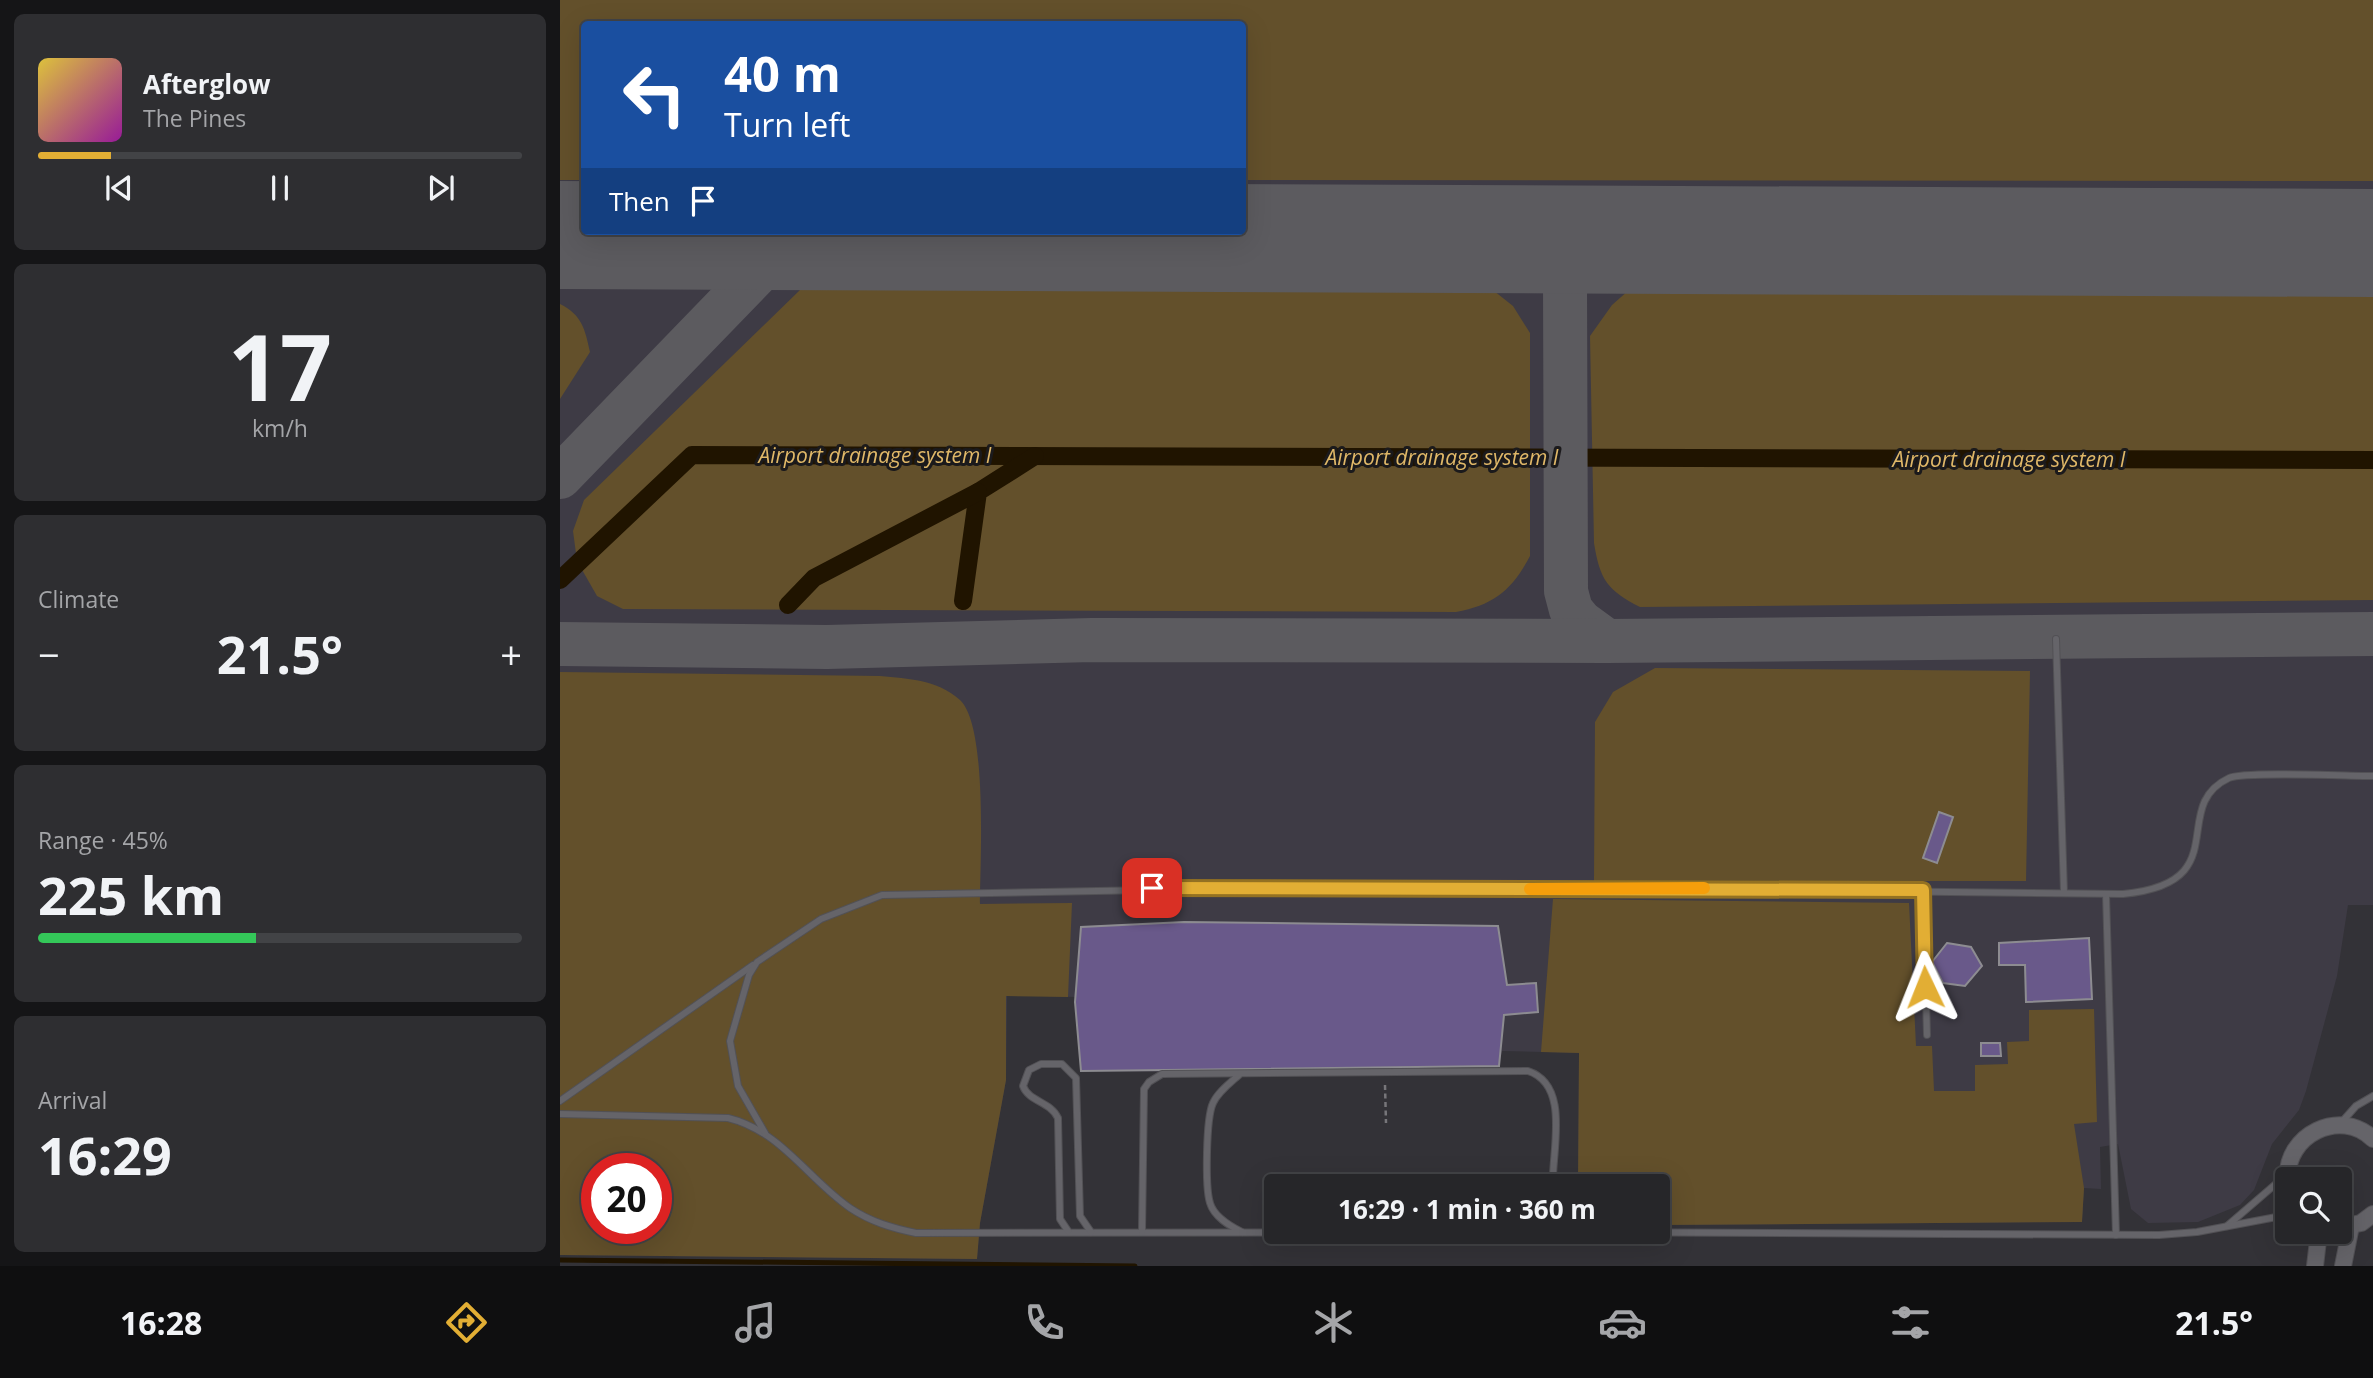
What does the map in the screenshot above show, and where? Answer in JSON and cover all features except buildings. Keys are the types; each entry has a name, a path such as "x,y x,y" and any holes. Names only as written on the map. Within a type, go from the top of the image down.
{"street":[{"path":"2289,1167 2290,1158 2304,1139 2324,1127 2355,1127 2373,1139"},
{"path":"2352,1224 2372,1216"},
{"path":"2316,1262 2318,1244"},
{"path":"2344,1262 2345,1244"}],"lane":[{"path":"2056,639 2064,893"},
{"path":"560,1101 757,962 831,914 882,895 1314,887 1444,891 1600,888 2106,894 2149,891 2183,874 2194,857 2204,799 2232,776 2373,776"},
{"path":"1923,890 1927,1035"},
{"path":"2106,894 2116,1235"},
{"path":"757,962 736,1011 730,1041 738,1086 765,1133"},
{"path":"1068,1231 1060,1219 1058,1118 1050,1107 1028,1094 1023,1086 1029,1070 1041,1064 1062,1064 1076,1078 1080,1216 1091,1232"},
{"path":"1142,1232 1143,1097 1149,1082 1162,1074 1520,1071 1537,1074 1550,1086 1555,1099 1553,1174"},
{"path":"1239,1075 1211,1105 1209,1191 1214,1210 1227,1224 1244,1234"},
{"path":"2339,1125 2356,1106 2373,1096"},
{"path":"560,1114 728,1118 748,1123 765,1133 848,1206 891,1228 916,1233 1068,1231 1264,1234"},
{"path":"2225,1227 2275,1187"},
{"path":"1670,1232 2159,1236 2275,1217"}],"path":[{"path":"1385,1073 1386,1124"}],"shaded area":[{"path":"560,0 2373,0 2373,905 2348,905 2337,976 2306,1091 2299,1110 2272,1144 2254,1190 2240,1205 2198,1222 2148,1223 2131,1209 2118,1144 2100,1147 2101,1189 2084,1188 2082,1222 1670,1225 1670,1174 1578,1174 1579,1053 1502,1051 1498,1068 1252,1073 1081,1071 1075,997 1007,995 1006,1080 980,1223 977,1259 560,1255"},
{"path":"560,0 2373,0 2373,181 1246,180 1246,21 581,21 581,180 560,180"},
{"path":"1657,278 2186,285 2373,282 2373,600 1640,607 1620,595 1607,582 1599,566 1594,543 1590,336 1612,305 1629,290"},
{"path":"1449,281 1484,283 1513,306 1530,333 1530,556 1509,587 1491,600 1469,609 1456,612 623,609 597,596 577,561 573,531 584,500 800,290 815,285 968,289"},
{"path":"560,304 578,318 590,352 560,399"},
{"path":"1655,668 2030,671 2026,881 1594,881 1595,722 1613,692"},
{"path":"560,672 880,676 932,684 960,700 969,715 979,765 980,904 1072,903 1068,997 1006,996 1006,1080 980,1223 977,1259 560,1255"},
{"path":"1553,899 1909,903 1916,1046 1932,1046 1934,1091 1975,1091 1975,1065 2008,1064 2007,1042 2029,1041 2029,1010 2094,1009 2097,1122 2074,1124 2084,1188 2082,1222 1670,1225 1670,1174 1578,1174 1579,1053 1541,1052"}],"waterway":[{"name":"Airport drainage system I","path":"560,580 692,455 2373,460"},
{"path":"963,601 978,492 1035,456"},
{"path":"788,605 814,578 978,492"},
{"path":"560,1260 1135,1266"}],"taxiway":[{"path":"560,477 775,255 805,235"},
{"path":"1521,237 1548,256 1565,283"},
{"path":"1607,641 1581,622 1571,610 1566,591 1565,283 1582,256 1608,238"},
{"path":"560,644 827,647 1092,640 1607,641 2373,634"}],"runway":[{"path":"560,235 2373,243"}],"slow traffic":[{"path":"1530,889 1704,888"}],"route":[{"path":"1152,888 1314,887 1444,891 1600,888 1923,890 1925,987"}]}
